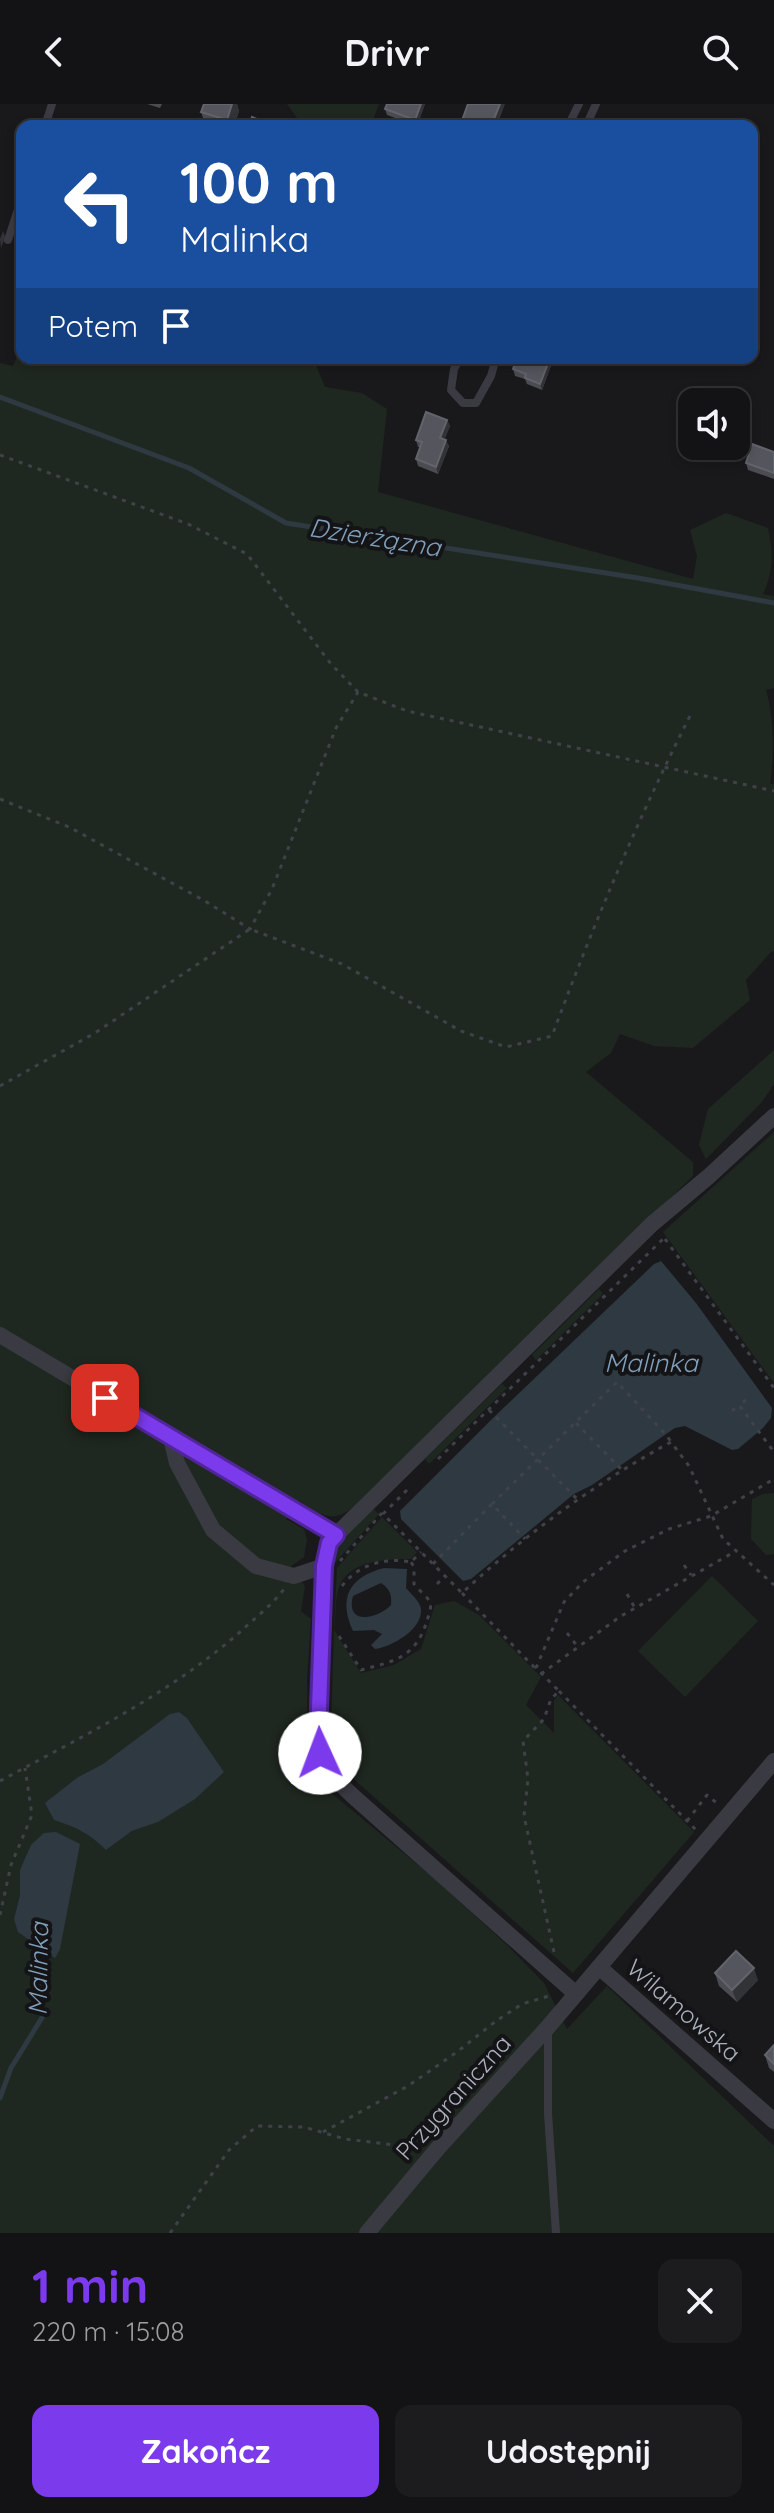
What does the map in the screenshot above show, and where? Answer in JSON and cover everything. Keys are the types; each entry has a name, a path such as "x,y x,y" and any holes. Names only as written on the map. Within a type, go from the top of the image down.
{"street":[{"path":"576,1994 330,1773 320,1753 318,1737 324,1566 329,1543 376,1508 652,1224 774,1116"},
{"path":"0,1335 336,1535"},
{"path":"171,1438 177,1463 213,1530 256,1566 294,1576 324,1566"},
{"name":"Przygraniczna","path":"367,2233 438,2148 548,2027 774,1761"},
{"name":"Wilamowska","path":"599,1967 774,2121"}],"lane":[{"path":"8,240 16,215"},
{"path":"457,364 451,390 463,403 476,403 494,364"},
{"path":"548,2027 548,2113 556,2233"}],"path":[{"path":"0,455 188,524 247,554 331,664 358,692 407,711 774,791"},
{"path":"0,1086 95,1033 250,929 272,889 336,728 358,692"},
{"path":"0,799 69,827 250,929 342,964 461,1031 506,1047 552,1036 591,930 691,714"},
{"path":"652,1224 774,1388"},
{"path":"435,1462 664,1238"},
{"path":"433,1564 617,1382 689,1466 723,1539 774,1585"},
{"path":"732,1411 746,1400"},
{"path":"739,1405 774,1452"},
{"path":"489,1410 577,1499"},
{"path":"576,1423 622,1470"},
{"path":"462,1593 577,1499 671,1442"},
{"path":"536,1668 564,1602 583,1582 636,1546 669,1529 711,1516 774,1479"},
{"path":"324,1566 334,1568 376,1508 414,1483"},
{"path":"492,1504 525,1539"},
{"path":"376,1508 692,1826"},
{"path":"541,1674 635,1608 736,1551"},
{"path":"339,1591 351,1574 377,1562 411,1562 421,1552"},
{"path":"335,1630 361,1670 401,1659 408,1653 422,1637 431,1609 429,1600 414,1584 411,1562"},
{"path":"684,1565 691,1575"},
{"path":"0,1781 112,1721 176,1682 258,1616 294,1576"},
{"path":"437,1584 445,1576"},
{"path":"627,1594 635,1608"},
{"path":"567,1633 578,1647"},
{"path":"558,1977 524,1816 528,1779 523,1741 544,1719 551,1699 559,1691"},
{"path":"0,1915 11,1865 32,1815 25,1768"},
{"path":"322,2132 408,2086 522,2004 547,1996 576,1994"},
{"path":"170,2233 229,2150 257,2126 304,2127 345,2139 438,2148"}],"shaded area":[{"path":"287,104 379,104 375,120 299,120"},
{"path":"16,359 16,364 315,364 325,387 362,393 387,409 378,492 693,579 697,556 690,530 726,513 768,528 772,561 763,594 774,596 774,688 766,690 771,712 770,784 774,784 774,951 746,980 750,1000 693,1048 654,1046 620,1034 611,1053 586,1072 693,1162 693,1176 351,1509 331,1516 299,1501 286,1519 304,1529 307,1540 304,1557 290,1567 305,1586 301,1611 311,1619 307,1679 308,1770 318,1782 436,1880 508,1946 544,1983 567,2029 607,1986 774,2146 774,2233 0,2233 0,363 13,366","holes":["179,1712 187,1718 224,1772 158,1822 132,1831 106,1850 82,1832 54,1820 46,1803 78,1777 103,1764","79,1844 63,1926 14,1919 20,1895 20,1870"]},
{"path":"774,1050 774,1084 762,1102 706,1159 699,1145 708,1109"},
{"path":"774,1132 774,1383 663,1232"},
{"path":"599,1289 603,1294 536,1360 532,1355"},
{"path":"502,1384 507,1388 429,1464 425,1459"},
{"path":"774,1493 774,1554 766,1555 751,1539 752,1499"},
{"path":"373,1509 379,1514 333,1565 335,1547"},
{"path":"382,1517 417,1552 411,1559 368,1563 350,1572 338,1590 334,1629 337,1568"},
{"path":"712,1576 758,1621 685,1697 638,1651"},
{"path":"454,1601 479,1615 541,1677 526,1705 554,1733 554,1701 558,1695 694,1832 573,1973 357,1782 338,1759 331,1729 334,1630 361,1673 394,1665 421,1649 435,1605"}],"water":[{"name":"Malinka","path":"661,1261 696,1303 772,1408 771,1418 738,1449 732,1450 685,1426 675,1428 574,1494 471,1579 463,1581 401,1519 400,1511 493,1418 654,1264"},
{"path":"384,1568 407,1569 406,1588 421,1609 412,1630 390,1645 375,1649 371,1645 382,1634 374,1630 353,1631 347,1608 350,1590 362,1577","holes":["381,1583 390,1592 391,1605 378,1614 358,1616 352,1606 353,1596"]},
{"path":"179,1712 187,1718 224,1772 195,1799 158,1822 132,1831 106,1850 82,1832 54,1820 45,1803 170,1714"},
{"path":"56,1832 80,1844 60,1949 55,1958 18,1932 14,1919 20,1895 20,1870 31,1845 44,1833"}],"building":[{"path":"204,104 232,104 227,120 201,112"},
{"path":"387,104 421,104 415,120 385,109"},
{"path":"468,104 500,104 494,119 496,120 462,120"},
{"path":"515,364 548,364 540,384 513,369"},
{"path":"426,412 447,420 440,438 446,440 436,467 416,459 422,442 416,440"},
{"path":"752,444 774,452 774,473 746,463 750,460"},
{"path":"736,1951 754,1968 732,1990 715,1973"},
{"path":"774,2045 774,2064 765,2055"}],"waterway":[{"name":"Dzierżązna","path":"0,397 189,468 286,523 638,578 774,603"},
{"name":"Malinka","path":"0,2098 11,2068 43,2016 34,1938"}],"route":[{"path":"105,1398 336,1535 329,1543 324,1566 320,1753"}]}
